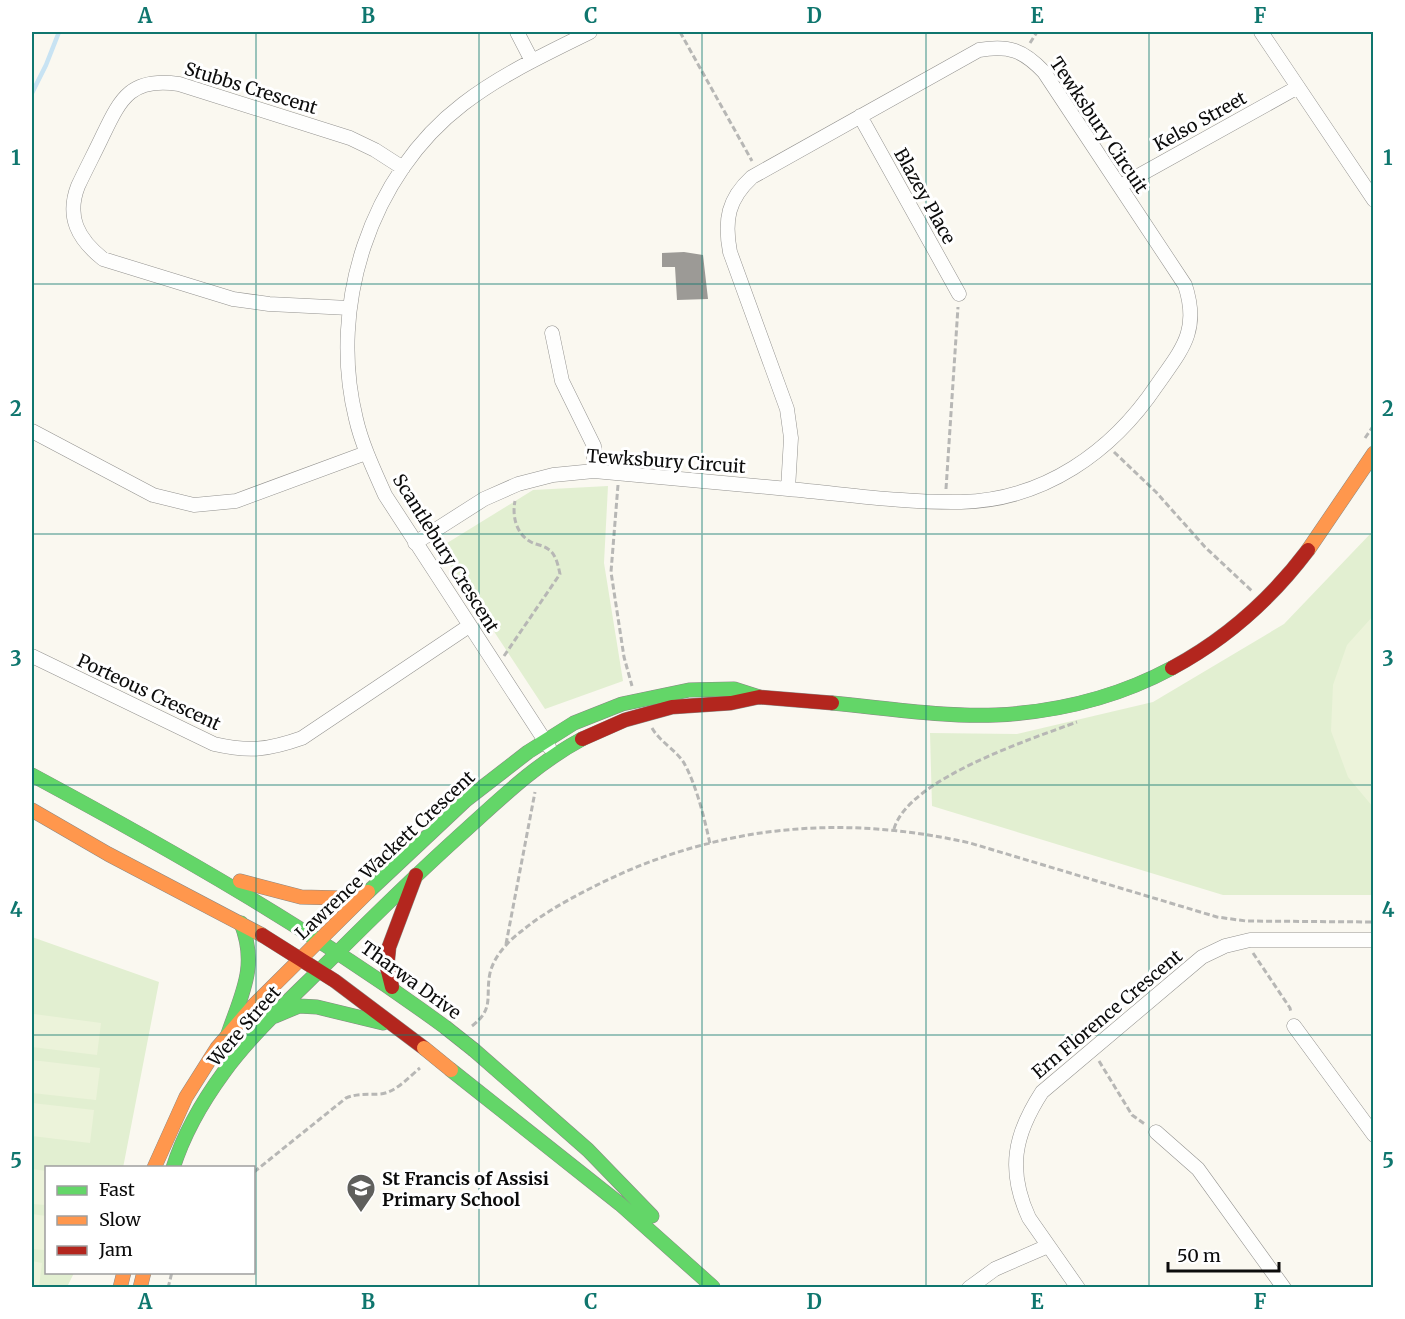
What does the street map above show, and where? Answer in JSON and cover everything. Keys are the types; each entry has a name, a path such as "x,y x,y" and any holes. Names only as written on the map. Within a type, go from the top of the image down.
{"street":[{"path":"517,32 532,61"},
{"name":"Scantlebury Crescent","path":"554,755 385,495 366,453 356,418 349,382 347,345 349,308 356,271 367,235 402,168 430,134 461,105 497,80 590,32"},
{"path":"1261,32 1374,200"},
{"name":"Tewksbury Circuit","path":"415,543 484,499 519,484 553,475 594,471 788,489 928,501 962,502 989,499 1041,484 1066,472 1108,443 1141,409 1181,351 1191,323 1191,304 1185,285 1044,72 1031,58 1015,50 997,47 979,50 758,173 744,184 732,201 727,221 730,252 787,409 791,438 788,489"},
{"name":"Stubbs Crescent","path":"349,308 269,304 233,299 103,259 88,247 78,232 73,213 78,186 117,106 136,88 162,81 179,84 350,138 375,150 402,168"},
{"name":"Kelso Street","path":"1120,186 1298,87"},
{"name":"Blazey Place","path":"860,116 959,294"},
{"path":"552,333 562,381 594,446 594,471"},
{"path":"32,431 153,495 194,505 236,501 366,453"},
{"name":"Lawrence Wackett Crescent","path":"301,959 465,801 544,740 601,711 643,698 706,688 735,689 759,697 956,714 1008,714 1034,712 1084,702 1134,686 1180,664 1215,642 1263,602 1281,584 1313,543 1374,453"},
{"name":"Porteous Crescent","path":"32,656 214,744 239,750 265,749 302,738 469,626"},
{"name":"Lawrence Wackett Crescent","path":"339,950 416,875 554,755 594,733 647,714 681,706 744,702 759,697"},
{"name":"Tharwa Drive","path":"32,775 216,874 339,950 392,987 474,1050 548,1113 629,1190 713,1287"},
{"name":"Tharwa Drive","path":"32,810 62,829 241,923 319,971 396,1026 426,1055 451,1070 620,1204 713,1287"},
{"path":"216,874 301,897 341,898 368,892"},
{"path":"392,987 387,967 389,948 416,875"},
{"path":"228,1034 244,986 249,957 249,942 241,923"},
{"name":"Ern Florence Crescent","path":"1078,1287 1029,1218 1023,1206 1017,1180 1015,1167 1018,1140 1027,1114 1042,1092 1202,957 1225,946 1250,940 1374,940"},
{"name":"Were Street","path":"173,1166 188,1132 210,1094 235,1059 339,950"},
{"name":"Were Street","path":"154,1166 167,1133 184,1099 228,1034 301,959"},
{"path":"275,1016 299,1006 317,1006 396,1026"},
{"path":"1294,1026 1374,1135"},
{"path":"1156,1132 1198,1169 1284,1287"},
{"path":"969,1287 995,1269 1048,1246"}],"path":[{"path":"680,32 758,173"},
{"path":"1028,48 1037,32"},
{"path":"945,494 959,294"},
{"path":"1108,443 1115,453 1156,492 1204,547 1251,591 1259,584"},
{"path":"618,473 611,572 624,657 633,690 641,689 643,698"},
{"path":"495,664 501,660 560,574 554,554 547,548 529,541 519,532 513,518 514,503 518,493 522,491 519,484"},
{"path":"647,714 658,738 683,762 704,816 710,843"},
{"path":"506,946 536,791 536,780 531,774"},
{"path":"471,1027 484,1015 489,1004 490,973 497,957 523,929 579,895 638,866 740,835 787,829 837,827 894,829 929,834 970,843 1217,917 1246,921 1374,922"},
{"path":"1251,949 1290,1008 1294,1026"},
{"path":"255,1171 346,1098 357,1094 382,1094 393,1090 426,1055"},
{"path":"1096,1057 1132,1115 1156,1132"}],"green space":[{"path":"608,486 604,563 623,681 545,709 439,548 533,490"},
{"path":"1373,531 1373,895 1223,895 932,806 930,733 1017,734 1153,702 1284,624"},
{"path":"1373,616 1373,807 1348,777 1331,731 1333,685 1347,645"},
{"path":"32,937 159,982 123,1166 45,1166 45,1274 74,1274 67,1287 32,1288"},
{"path":"34,1014 101,1023 97,1055 32,1047"},
{"path":"32,1060 100,1068 96,1100 32,1093"},
{"path":"32,1103 94,1110 90,1143 32,1136"},
{"path":"32,1169 45,1171 45,1205 32,1204"},
{"path":"32,1214 45,1216 44,1250 32,1249"},
{"path":"32,1261 42,1263 39,1287 32,1287"}],"building":[{"path":"684,252 703,255 708,299 677,300 675,267 662,267 662,253"}],"waterway":[{"path":"32,93 59,32"}],"traffic: fast":[{"path":"832,703 955,715 1019,713 1064,706 1109,695 1172,668"},
{"path":"368,892 466,800 528,752 574,723 622,704 689,690 734,689 759,697"},
{"path":"174,1166 188,1130 208,1095 262,1027 395,896 487,810 548,760 582,739"},
{"path":"32,775 138,833 294,925 445,1027"},
{"path":"228,1034 243,992 248,966 246,938 241,923"},
{"path":"275,1016 299,1006 317,1007 383,1023"},
{"path":"445,1027 474,1050"},
{"path":"474,1050 588,1150 652,1216"},
{"path":"451,1070 620,1204 713,1287"}],"traffic: slow":[{"path":"1308,550 1374,453"},
{"path":"32,810 108,854 262,935"},
{"path":"240,881 301,897 341,898 368,892"},
{"path":"155,1166 186,1097 217,1048 255,1004 368,892"},
{"path":"424,1048 451,1070"},
{"path":"120,1288 124,1274"},
{"path":"140,1288 144,1274"}],"traffic: jam":[{"path":"1172,668 1229,631 1279,585 1308,550"},
{"path":"582,739 625,720 672,707 731,703 759,697 832,703"},
{"path":"392,987 387,967 389,947 416,875"},
{"path":"262,935 335,981 424,1048"}],"place":[{"name":"St Francis of Assisi Primary School","path":"361,1214"}]}
